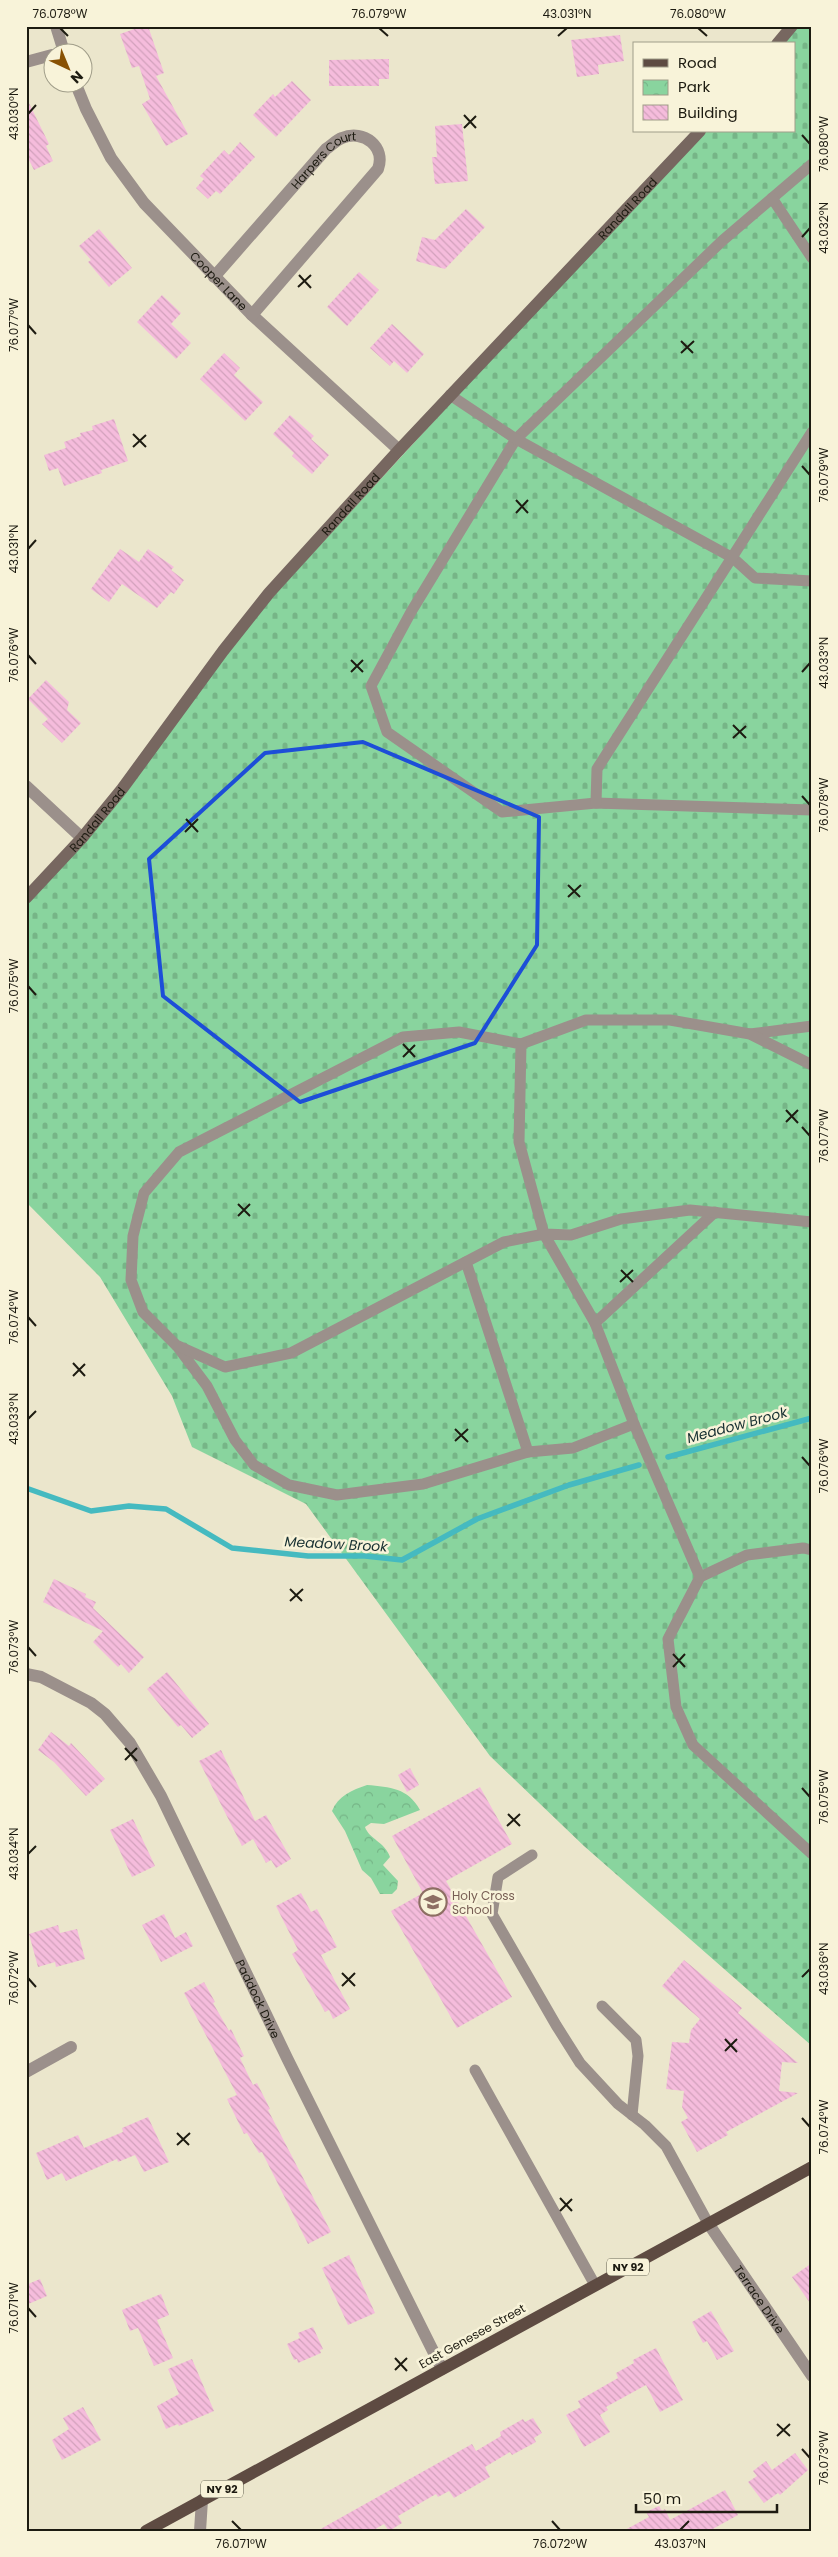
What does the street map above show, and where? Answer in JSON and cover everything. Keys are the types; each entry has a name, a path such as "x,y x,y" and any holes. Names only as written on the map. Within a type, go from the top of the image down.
{"main road":[{"name":"East Genesee Street","path":"152,2529 812,2166"}],"street":[{"path":"56,26 61,42"},
{"path":"779,42 792,26"},
{"path":"26,62 42,58"},
{"name":"Cooper Lane","path":"79,92 111,158 144,203 252,315 398,450"},
{"name":"Randall Road","path":"26,898 82,838 122,789 223,651 269,593 398,450 699,132"},
{"name":"Harpers Court","path":"214,277 326,149 342,138 359,135 370,139 378,147 381,161 378,169 252,315"},
{"path":"26,786 82,838"},
{"name":"Paddock Drive","path":"26,1674 41,1676 105,1714 134,1751 161,1796 287,2058 442,2369"},
{"path":"26,2072 71,2048"},
{"name":"Terrace Drive","path":"708,2223 812,2376"},
{"path":"200,2531 202,2500"}],"lane":[{"path":"812,164 722,241 516,439 411,612 370,686 387,732 502,812 596,803 812,810"},
{"path":"772,198 812,258"},
{"path":"450,395 516,439 733,558 755,578 812,581"},
{"path":"596,803 597,769 812,432"},
{"path":"634,1424 573,1448 528,1452 423,1484 337,1495 289,1485 254,1465 235,1440 206,1386 176,1345 143,1312 131,1280 133,1236 144,1193 179,1152 403,1037 459,1032 520,1044 586,1020 670,1020 750,1034 812,1065"},
{"path":"750,1034 812,1026"},
{"path":"520,1044 519,1142 544,1234 595,1323 634,1424 700,1577"},
{"path":"176,1345 225,1367 291,1353 504,1242 544,1234 571,1235 621,1219 690,1210 812,1222"},
{"path":"595,1323 715,1212"},
{"path":"466,1262 528,1452"},
{"path":"812,1550 803,1548 747,1555 700,1577 668,1639 676,1707 693,1745 812,1854"},
{"path":"532,1855 498,1877 492,1914 580,2063 618,2104 666,2146 708,2223"},
{"path":"602,2006 636,2040 638,2056 632,2115"},
{"path":"475,2070 595,2285"}],"highlighted area":[{"path":"363,742 539,817 537,945 475,1043 300,1102 163,996 149,859 265,753"}],"green space":[{"path":"792,26 812,26 812,2046 584,1846 490,1756 306,1504 192,1447 172,1396 100,1277 26,1202 26,898 82,838 223,651 699,132 796,132 796,42 779,42"},
{"path":"367,1785 398,1790 410,1797 420,1810 384,1824 371,1823 365,1827 370,1835 388,1852 390,1857 383,1865 398,1881 397,1889 392,1894 380,1894 371,1878 362,1870 345,1831 332,1811 338,1801 346,1794"}],"building":[{"path":"148,26 164,73 156,76 188,134 166,146 142,104 150,99 139,66 132,68 120,34"},
{"path":"620,35 624,61 598,65 599,74 577,77 571,40"},
{"path":"389,59 389,79 379,79 379,86 329,86 329,60"},
{"path":"292,81 311,100 276,137 253,115 273,94 275,97"},
{"path":"26,97 49,144 46,146 53,161 34,170 26,154"},
{"path":"462,124 468,181 435,184 432,157 437,157 435,126"},
{"path":"240,142 255,157 220,194 216,191 208,199 196,188 204,179 200,176 224,150 229,155"},
{"path":"466,209 485,227 445,269 416,261 422,237 435,240"},
{"path":"99,229 132,268 109,287 88,262 91,260 79,246"},
{"path":"359,272 379,290 347,326 327,307"},
{"path":"162,295 181,313 171,324 191,343 176,359 137,322"},
{"path":"392,324 424,354 407,373 394,361 390,366 370,348"},
{"path":"224,353 240,368 234,375 263,402 245,421 200,379"},
{"path":"290,415 314,436 311,439 329,455 312,474 292,456 294,453 273,434"},
{"path":"114,419 128,461 101,470 102,473 64,486 58,468 49,471 44,455 66,448 64,442 81,436 80,433 93,430 92,426"},
{"path":"120,549 139,562 148,549 174,567 171,570 184,580 174,594 171,592 157,608 122,584 109,602 91,589"},
{"path":"46,680 69,702 67,710 81,723 62,743 42,724 48,719 28,699"},
{"path":"54,1579 86,1594 85,1597 96,1602 93,1608 144,1657 129,1673 121,1664 118,1667 93,1642 103,1631 43,1602"},
{"path":"167,1672 209,1724 192,1738 181,1725 178,1727 147,1689"},
{"path":"51,1732 69,1746 71,1743 105,1779 86,1796 54,1762 38,1750"},
{"path":"221,1750 255,1821 266,1815 291,1859 276,1868 271,1860 266,1863 253,1839 242,1846 199,1761"},
{"path":"410,1768 419,1785 407,1792 398,1775"},
{"name":"Holy Cross School","path":"480,1787 512,1844 446,1881 512,1997 457,2028 391,1911 423,1893 392,1836"},
{"path":"133,1819 155,1866 132,1877 110,1830"},
{"path":"301,1893 311,1912 317,1909 337,1947 321,1955 350,2009 333,2019 329,2010 325,2012 292,1954 298,1950 276,1906"},
{"path":"164,1914 175,1938 186,1932 193,1946 161,1962 142,1925"},
{"path":"58,1925 60,1933 77,1929 85,1959 56,1967 55,1962 38,1967 29,1934"},
{"path":"684,1960 742,2008 738,2013 798,2063 782,2062 779,2091 798,2093 726,2132 728,2135 697,2152 681,2122 688,2118 682,2107 684,2091 666,2089 672,2042 689,2043 691,2030 700,2019 662,1986"},
{"path":"204,1982 215,2002 213,2003 229,2031 231,2029 244,2056 240,2058 253,2085 257,2083 270,2109 268,2110 331,2232 308,2244 262,2152 259,2153 247,2133 244,2134 227,2099 237,2095 184,1993"},
{"path":"148,2117 169,2162 144,2172 135,2155 118,2162 117,2159 66,2181 62,2173 47,2180 36,2153 78,2135 84,2148 123,2132 122,2128"},
{"path":"349,2255 375,2313 348,2325 322,2268"},
{"path":"812,2263 812,2306 792,2277"},
{"path":"40,2279 47,2296 26,2305 26,2285"},
{"path":"161,2294 169,2315 157,2320 173,2358 154,2366 138,2328 130,2331 122,2310"},
{"path":"711,2311 734,2351 717,2360 707,2341 703,2343 692,2322"},
{"path":"313,2327 323,2349 320,2350 321,2353 298,2363 297,2359 294,2360 287,2344 300,2338 298,2333"},
{"path":"656,2348 683,2400 660,2412 646,2385 606,2407 608,2410 600,2415 610,2432 584,2447 566,2415 581,2407 578,2401 618,2378 616,2373 634,2363 633,2360"},
{"path":"192,2359 214,2411 179,2426 178,2424 166,2429 157,2406 179,2394 168,2369"},
{"path":"83,2407 101,2440 62,2460 52,2440 69,2429 63,2418"},
{"path":"533,2418 542,2433 534,2438 536,2442 512,2455 510,2452 485,2467 490,2477 454,2498 449,2491 438,2497 436,2494 398,2516 402,2523 389,2531 384,2524 372,2531 317,2531 472,2444 476,2451 501,2436 500,2432 523,2419 525,2422"},
{"path":"795,2453 808,2470 780,2495 778,2493 764,2503 748,2482 757,2476 753,2471 766,2461 772,2470"},
{"path":"725,2490 738,2515 709,2531 623,2531 649,2517 646,2512 659,2506 662,2511 665,2509 670,2520"}],"waterway":[{"name":"Meadow Brook","path":"668,1457 812,1418"},
{"name":"Meadow Brook","path":"26,1488 91,1511 129,1506 166,1509 232,1548 308,1556 365,1556 402,1560 477,1519 569,1485 639,1465"}],"place":[{"name":"Holy Cross School","path":"433,1902"}]}
